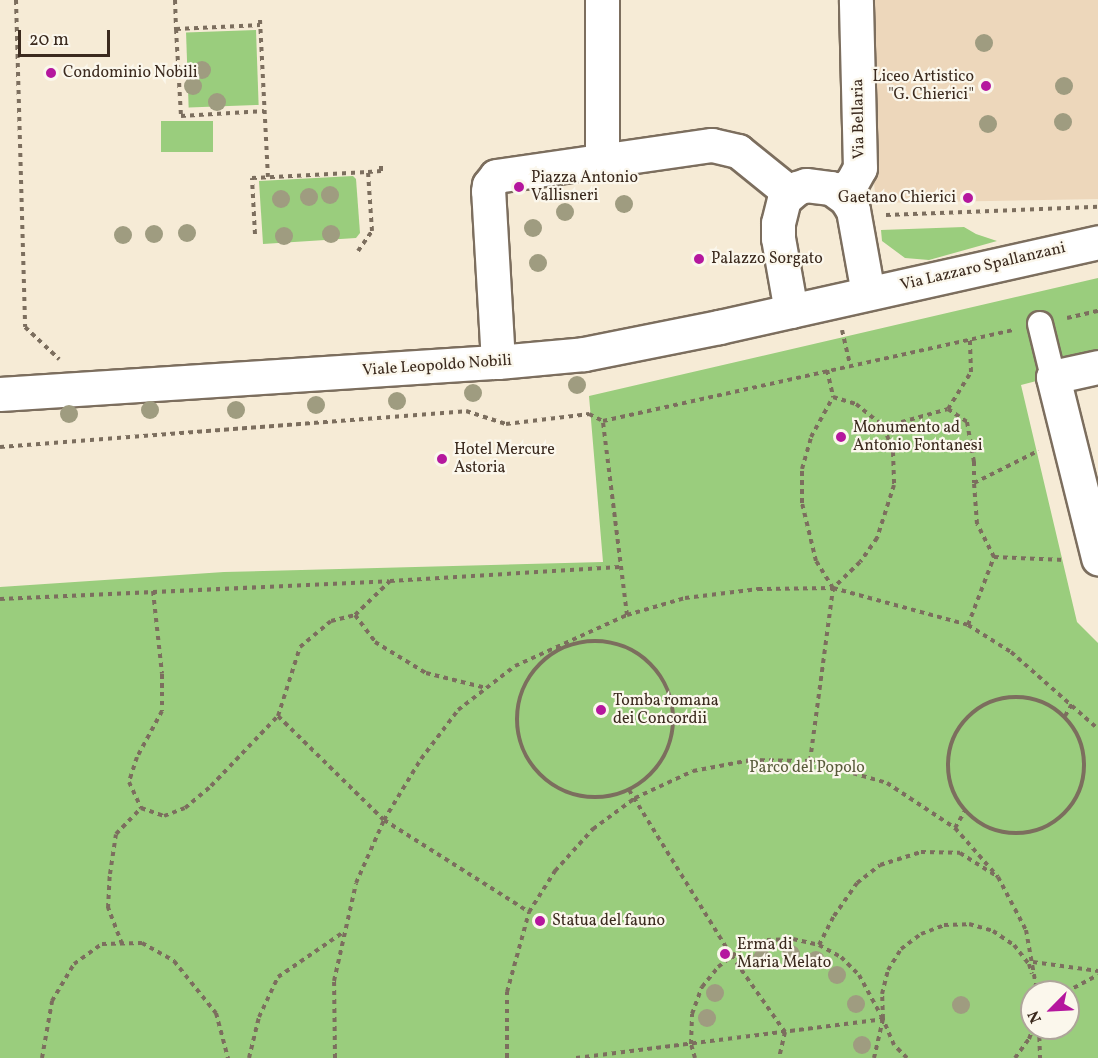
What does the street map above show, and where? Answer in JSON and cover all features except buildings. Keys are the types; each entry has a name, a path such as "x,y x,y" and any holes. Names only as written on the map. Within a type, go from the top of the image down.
{"street":[{"path":"602,0 602,160"},
{"name":"Via Bellaria","path":"838,192 850,184 860,168 856,0"},
{"path":"498,362 489,185 500,174 712,145 738,151 790,193"},
{"path":"791,311 778,238 780,210 790,193 806,185 814,184 838,192 853,210 868,292"},
{"name":"Via Lazzaro Spallanzani","path":"868,292 1098,242"},
{"name":"Viale Leopoldo Nobili","path":"0,394 498,362 584,354 791,311 868,292"},
{"path":"1040,324 1069,435 1086,559"},
{"path":"1053,377 1098,367"}],"path":[{"path":"16,0 25,327 63,363"},
{"path":"175,0 180,116 264,111"},
{"path":"176,29 260,22 268,177"},
{"path":"255,234 252,178 381,171 381,166"},
{"path":"358,251 372,231 368,172"},
{"path":"879,216 1098,207"},
{"path":"0,447 466,411 506,424 589,414 603,421 1098,311"},
{"path":"884,427 948,409 971,372 970,340"},
{"path":"827,370 833,397 811,437 802,469 802,503 816,561 833,588"},
{"path":"810,761 833,588 860,562 877,538 894,485 894,452 884,427 856,404 833,397"},
{"path":"948,409 967,422 974,462 977,524 994,557 968,626"},
{"path":"603,421 627,615"},
{"path":"974,483 1069,435"},
{"path":"994,557 1086,559"},
{"path":"0,599 390,581 620,567"},
{"path":"153,591 162,674 162,711 137,757 129,782 141,808 164,816 185,808 212,786 279,716 300,647 331,621 355,615 390,581"},
{"path":"335,1058 334,981 356,883 384,820 421,759 458,710 516,666 627,615 685,598 706,595 758,589 833,588 968,626 1011,652 1098,729"},
{"path":"355,615 375,642 426,673 487,688"},
{"path":"589,641 612,642 634,651 652,666 666,685 672,707 673,731 666,753 653,773 629,790 613,796 590,798 567,793 546,781 530,764 520,743 516,720 520,696 530,675 546,658 566,646 589,641"},
{"path":"1022,696 1045,702 1065,716 1077,734 1084,755 1084,777 1077,798 1063,815 1045,827 1024,833 1002,832 982,825 965,811 952,791 947,768 950,744 960,724 969,715 978,707 999,698 1022,696"},
{"path":"1065,716 1072,704"},
{"path":"279,716 384,820 529,912"},
{"path":"507,1058 507,992 529,912 555,871 592,829 635,798 693,771 751,760 810,761 887,783 955,828 998,877 1026,930 1035,980"},
{"path":"629,790 730,955 785,1032 779,1058"},
{"path":"122,944 108,908 110,874 116,834 141,808"},
{"path":"955,828 965,811"},
{"path":"819,945 834,916 858,883 880,865 921,852 960,854 998,877"},
{"path":"874,1058 883,1019 882,994 888,970 897,956 921,934 944,925 969,924 993,931 1007,940 1029,964 1034,980"},
{"path":"249,1058 259,1017 278,977 343,933"},
{"path":"695,1058 691,1044 692,1014 702,987 730,955 767,940 793,939 819,945 841,957 859,975 894,1045 907,1058"},
{"path":"42,1058 52,1001 74,963 102,944 142,943 174,961 216,1013 228,1058"},
{"path":"1032,962 1098,971"},
{"path":"1080,985 1098,975"},
{"path":"576,1058 883,1019"},
{"path":"1015,1058 1028,1040"},
{"path":"1039,1040 1040,1058"}],"shaded area":[{"name":"Liceo Artistico \"G. Chierici\"","path":"870,0 1098,0 1098,199 876,203 873,173 877,171"}],"green space":[{"path":"256,30 259,105 189,107 186,32"},
{"path":"161,121 213,121 213,152 161,152"},
{"path":"353,176 356,179 360,233 356,238 263,244 259,181"},
{"path":"964,227 997,241 929,260 905,258 882,241 881,230"},
{"name":"Parco del Popolo","path":"1098,278 1098,365 1021,385 1077,622 1098,643 1098,1058 0,1058 0,587 224,572 603,562 589,396"}],"place":[{"name":"Condominio Nobili","path":"51,73"},
{"name":"Liceo Artistico \"G. Chierici\"","path":"986,86"},
{"name":"Piazza Antonio Vallisneri","path":"519,187"},
{"name":"Gaetano Chierici","path":"968,198"},
{"name":"Palazzo Sorgato","path":"699,259"},
{"name":"Monumento ad Antonio Fontanesi","path":"841,437"},
{"name":"Hotel Mercure Astoria","path":"442,459"},
{"name":"Tomba romana dei Concordii","path":"601,710"},
{"name":"Statua del fauno","path":"540,921"},
{"name":"Erma di Maria Melato","path":"725,954"}]}
